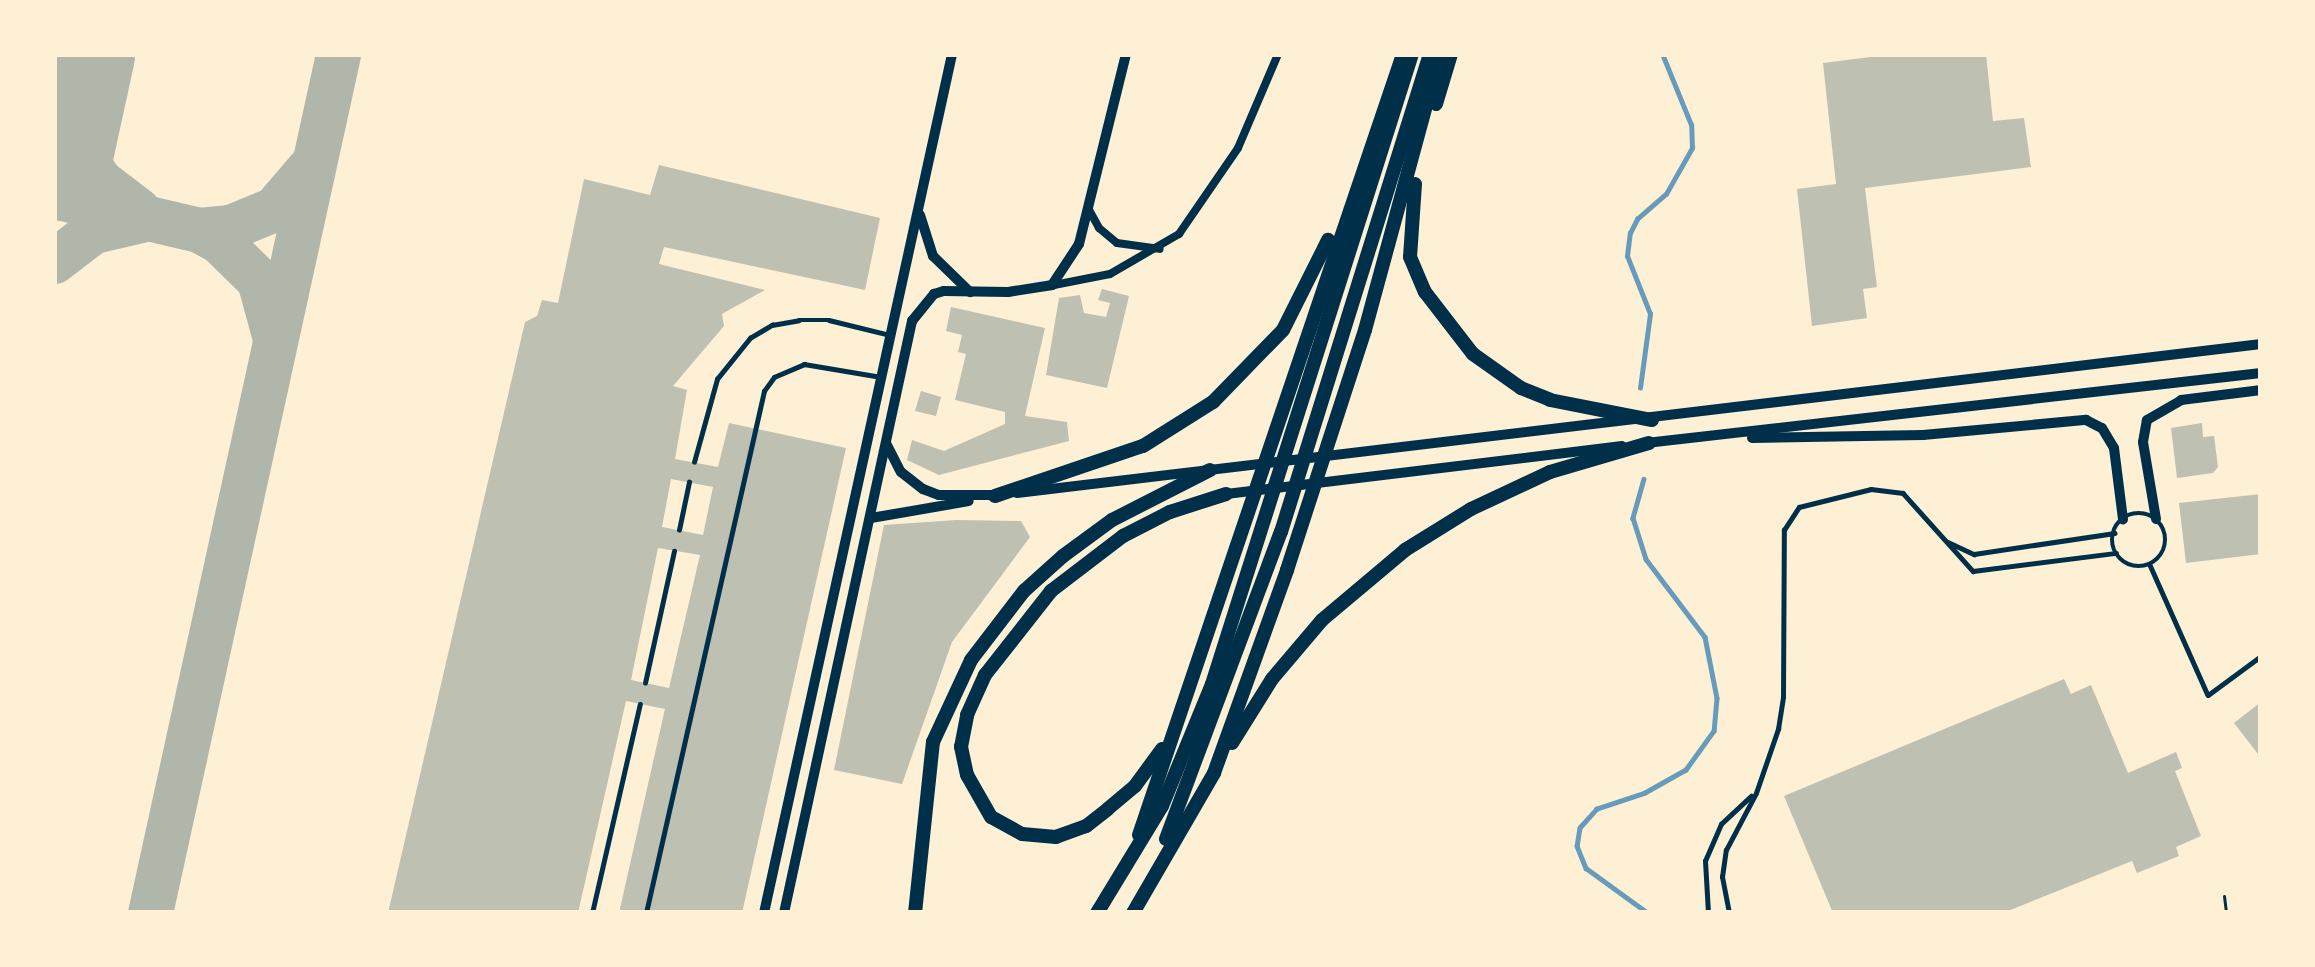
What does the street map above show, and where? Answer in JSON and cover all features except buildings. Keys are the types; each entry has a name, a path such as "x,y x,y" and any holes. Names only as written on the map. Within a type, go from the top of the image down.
{"highway":[{"path":"1124,873 1242,538 1402,54"},
{"path":"1149,883 1281,532 1309,416 1412,54"},
{"path":"1097,913 1179,771 1309,416 1430,54"},
{"path":"1214,772 1333,430 1440,54"},
{"path":"1451,54 1411,204 1410,257 1425,292 1473,354 1521,388 1571,407 1652,420"},
{"path":"995,496 1143,446 1237,382 1304,297 1362,164"},
{"path":"1132,913 1214,772 1298,646 1405,550 1513,488 1649,443"},
{"path":"915,913 933,742 954,690 994,625 1024,591 1083,540 1210,470"},
{"path":"1182,713 1135,786 1070,834 1039,836 1009,829 991,817 967,775 961,747 967,715 985,675 1024,618 1075,569 1123,536 1170,512 1226,494"}],"main road":[{"path":"764,913 952,54"},
{"path":"784,913 913,321 934,294 1052,285 1073,258 1127,56"},
{"path":"918,206 933,256 970,292"},
{"path":"871,518 995,496 2261,344"},
{"path":"1226,494 2261,373"},
{"path":"2156,519 2143,442 2147,420 2181,400 2261,390"},
{"path":"1689,439 1923,435 2086,420 2110,436 2123,519"},
{"path":"886,445 902,472 923,489 995,496"}],"street":[{"path":"1052,285 1110,274 1161,249 1204,203 1278,54"},
{"path":"1088,208 1099,228 1117,243 1161,249"}],"lane":[{"path":"694,463 717,379 750,338 772,325 799,320 829,320 890,334"},
{"path":"646,913 764,392 774,377 804,364 881,376"},
{"path":"679,530 689,482"},
{"path":"1730,913 1722,877 1726,850 1756,793 1784,697 1789,518 1811,500 1893,489 1913,500 1973,571 2116,553"},
{"path":"2139,513 2156,519 2166,545 2150,565 2132,566 2116,553 2114,533 2123,519 2139,513"},
{"path":"1943,539 1974,554 2114,533"},
{"path":"645,682 674,550"},
{"path":"2150,565 2208,695 2261,656"},
{"path":"592,913 640,704"},
{"path":"1708,913 1705,861 1721,824 1735,806 1756,793"}],"path":[{"path":"2224,896 2226,913"}],"waterway":[{"path":"1640,388 1650,314 1627,256 1630,233 1637,219 1666,194 1692,148 1691,125 1662,54"},
{"path":"1644,479 1633,518 1646,559 1705,637 1717,698 1714,731 1686,770 1645,793 1597,809 1580,828 1577,846 1586,868 1648,913"}],"taxiway":[{"path":"54,58 55,54"},
{"path":"150,913 338,54"},
{"path":"69,95 73,134 84,158 100,181 138,210"},
{"path":"199,230 230,227 274,209 310,167"},
{"path":"54,196 199,230 219,241 259,280 274,335"},
{"path":"54,261 93,231 141,220"}],"runway":[{"path":"54,164 78,54"}]}
